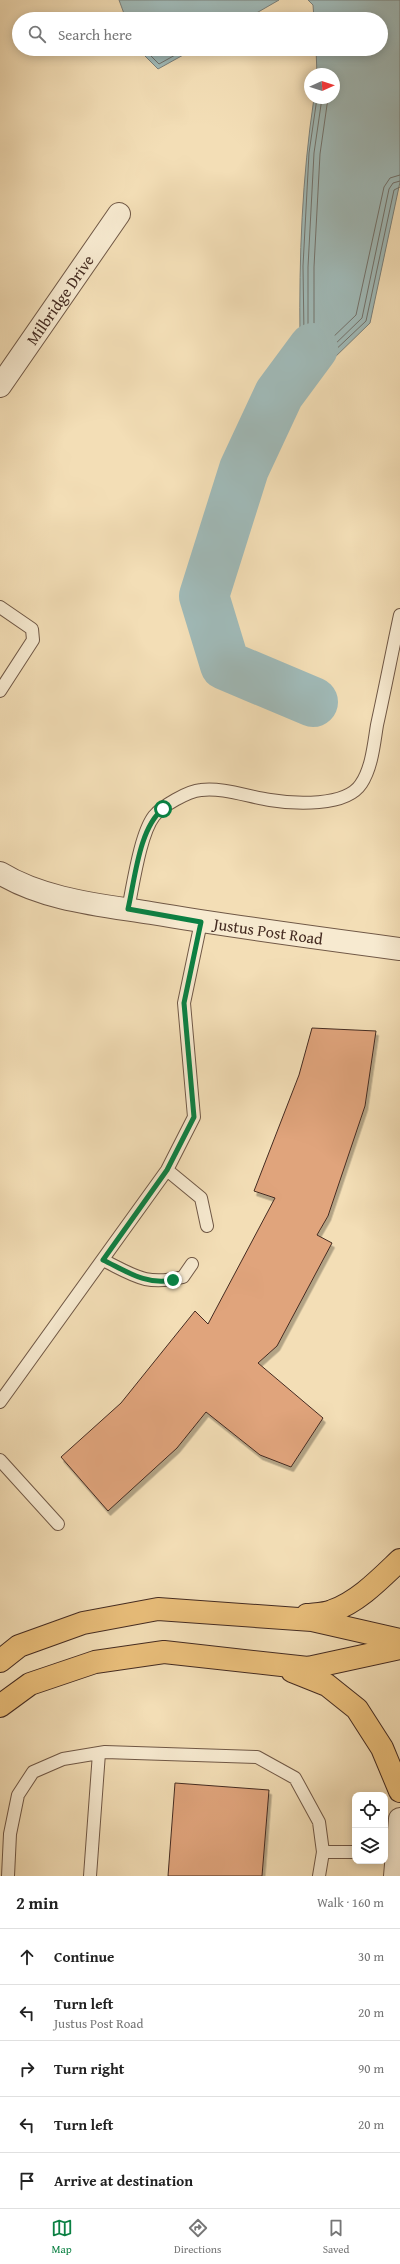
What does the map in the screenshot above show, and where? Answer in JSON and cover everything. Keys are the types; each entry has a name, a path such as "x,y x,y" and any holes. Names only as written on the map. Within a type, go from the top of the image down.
{"main road":[{"path":"285,1618 331,1612 350,1602 374,1584 400,1560"},
{"path":"0,1662 19,1646 83,1623 158,1609 312,1620 400,1640"},
{"path":"0,1706 30,1684 95,1662 164,1652 308,1668 400,1648"},
{"path":"274,1664 327,1685 357,1709 382,1748 400,1791"}],"street":[{"name":"Milbridge Drive","path":"0,386 119,214"},
{"name":"Justus Post Road","path":"0,873 48,893 128,909 201,922 400,949"},
{"path":"395,1876 394,1851 400,1819"}],"lane":[{"path":"0,607 32,629 33,640 0,691"},
{"path":"128,909 147,829 154,816 172,802 201,790 249,795 268,800 291,803 330,801 349,794 361,784 371,756 400,615"},
{"path":"0,1402 167,1170 194,1117 184,1003 201,922"},
{"path":"167,1170 201,1198 207,1226"},
{"path":"103,1260 145,1280 164,1282 183,1277 192,1264"},
{"path":"0,1460 58,1524"},
{"path":"90,1876 99,1753"},
{"path":"8,1876 10,1834 18,1795 33,1772 63,1759 99,1753 257,1757 295,1778 319,1822 323,1852 319,1876"},
{"path":"323,1852 352,1852"}],"water":[{"path":"119,0 279,0 258,12 123,12"},
{"path":"308,0 400,0 400,182 370,323 331,361 300,338 302,218 313,104 340,104 340,68 317,68 316,56 388,56 388,12 314,12 313,5"},
{"path":"145,56 181,56 158,69"}],"building":[{"path":"312,1028 376,1031 365,1106 328,1216 317,1235 332,1243 277,1346 258,1363 323,1418 291,1467 260,1455 206,1412 177,1448 108,1511 61,1457 121,1403 195,1311 208,1324 275,1198 254,1191 299,1075"},
{"path":"175,1783 269,1790 262,1876 168,1876"}],"waterway":[{"path":"313,348 279,394 244,469 204,596 225,665 313,702"}],"route":[{"path":"163,809 154,816 147,829 128,909 201,922 184,1003 194,1117 167,1170 103,1260 145,1280 164,1282 173,1280"}]}
